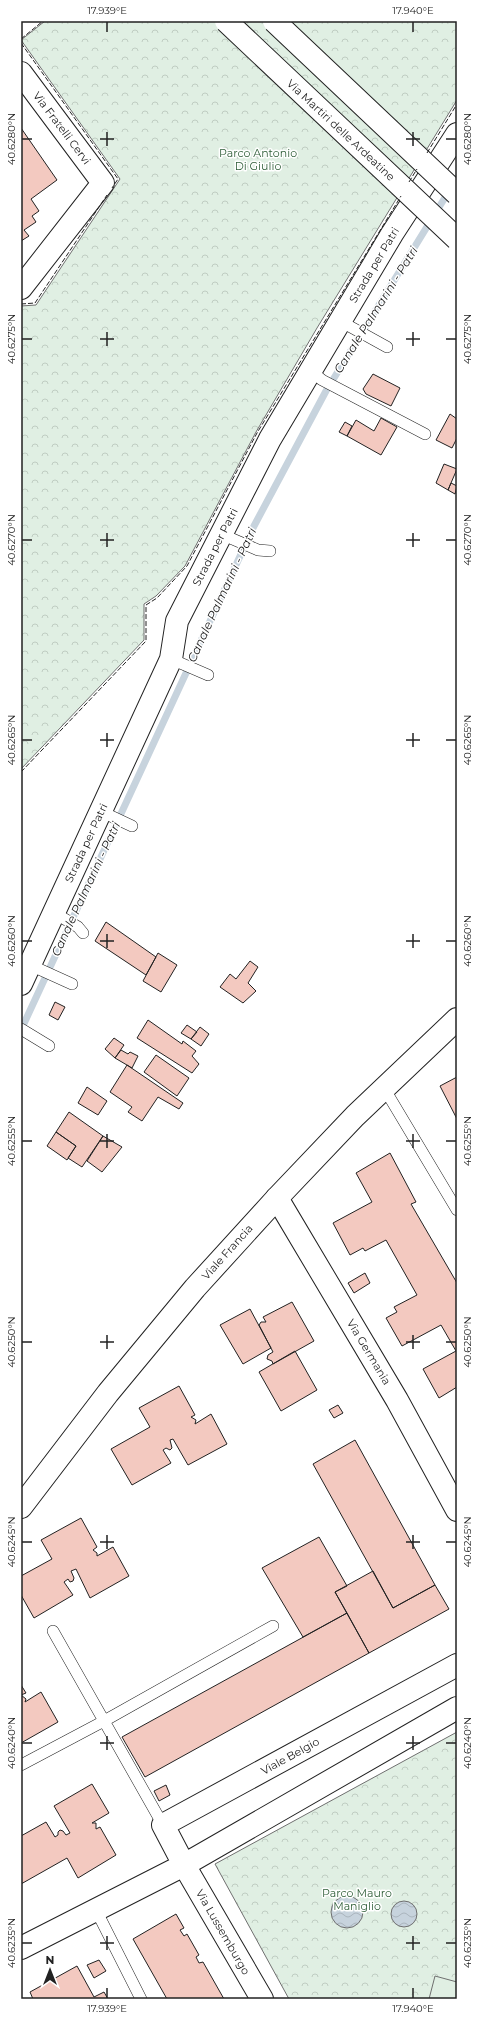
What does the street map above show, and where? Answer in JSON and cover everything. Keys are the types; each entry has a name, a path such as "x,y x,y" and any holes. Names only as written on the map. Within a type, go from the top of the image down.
{"street":[{"name":"Via Martiri delle Ardeatine","path":"226,21 457,239"},
{"path":"274,21 457,194"},
{"name":"Via Fratelli Cervi","path":"21,73 103,183 21,288"},
{"name":"Strada per Patri","path":"30,973 58,915 100,811 175,660 176,620 229,538 270,439 316,375 346,324 392,234 457,134"},
{"name":"Viale Francia","path":"21,1507 117,1382 195,1288 277,1198 384,1088 457,1019"},
{"name":"Via Germania","path":"277,1198 397,1400 457,1510"},
{"name":"Viale Belgio","path":"163,1825 457,1665"},
{"path":"21,1948 184,1865 457,1708"},
{"path":"163,1825 184,1865"},
{"name":"Via Lussemburgo","path":"184,1865 262,1999"}],"lane":[{"path":"346,324 387,347"},
{"path":"316,375 337,388 425,434"},
{"path":"229,538 258,550 270,551"},
{"path":"175,660 203,674"},
{"path":"100,811 132,826"},
{"path":"58,915 81,930"},
{"path":"30,973 58,978 72,984"},
{"path":"26,1031 49,1046"},
{"path":"384,1088 457,1210"},
{"path":"21,1765 104,1721 273,1626"},
{"path":"53,1630 163,1825"},
{"path":"96,1910 141,1999"}],"green space":[{"name":"Parco Antonio Di Giulio","path":"45,21 457,21 457,100 317,328 256,432 185,566 156,596 144,604 144,640 21,769 21,306 36,305 120,179 21,40"},
{"name":"Parco Mauro Maniglio","path":"457,1732 457,1999 289,1999 215,1864"},
{"path":"435,1976 457,1982 457,1999 429,1999"}],"water":[{"path":"347,1896 353,1897 360,1903 363,1912 362,1918 356,1925 347,1928 341,1927 334,1921 331,1912 332,1906 338,1899"},
{"path":"404,1901 413,1905 417,1914 413,1923 404,1927 395,1923 391,1914 395,1905"}],"building":[{"path":"21,128 57,180 31,199 39,211 32,216 36,222 24,230 29,236 21,241"},
{"path":"373,374 400,388 391,406 366,394 363,389"},
{"path":"450,414 457,419 457,438 452,448 436,440"},
{"path":"381,418 397,427 381,455 347,436 356,420 374,431"},
{"path":"345,422 352,426 347,436 339,432"},
{"path":"444,464 457,469 448,490 436,483"},
{"path":"451,483 457,486 455,494 448,490"},
{"path":"106,922 156,957 146,975 95,941"},
{"path":"158,953 177,965 161,992 143,981"},
{"path":"250,961 258,967 248,983 256,991 243,1003 220,987 230,974 236,979"},
{"path":"55,1002 65,1007 58,1020 49,1015"},
{"path":"148,1020 182,1044 183,1041 196,1051 192,1056 199,1064 192,1073 137,1038"},
{"path":"187,1025 197,1032 191,1039 181,1033"},
{"path":"200,1027 209,1034 201,1046 191,1039"},
{"path":"114,1038 124,1045 115,1058 105,1049"},
{"path":"121,1050 128,1054 130,1052 138,1056 132,1068 115,1058"},
{"path":"156,1055 189,1078 177,1096 144,1072"},
{"path":"127,1065 183,1103 179,1109 158,1097 142,1121 128,1112 132,1107 110,1092"},
{"path":"457,1077 457,1119 440,1086"},
{"path":"87,1087 107,1101 98,1115 78,1103"},
{"path":"69,1112 103,1136 82,1167 68,1158 76,1146 56,1132"},
{"path":"56,1132 76,1146 67,1160 47,1146"},
{"path":"103,1136 122,1147 102,1172 87,1161"},
{"path":"390,1153 416,1202 411,1204 457,1283 457,1387 439,1398 423,1369 456,1351 441,1325 402,1346 386,1318 397,1312 394,1307 417,1295 386,1240 365,1251 363,1248 350,1255 333,1223 372,1202 356,1173"},
{"path":"365,1273 370,1283 354,1293 348,1283"},
{"path":"292,1302 314,1341 273,1364 272,1361 267,1359 268,1355 273,1352 259,1325 261,1322 266,1322 263,1317"},
{"path":"250,1309 271,1348 243,1364 220,1325"},
{"path":"295,1351 317,1390 281,1411 259,1372"},
{"path":"179,1386 195,1415 191,1417 196,1420 195,1424 211,1414 227,1444 188,1465 173,1439 170,1440 172,1448 170,1450 166,1448 163,1450 171,1463 132,1485 111,1449 150,1427 139,1408"},
{"path":"338,1405 343,1413 334,1418 329,1410"},
{"path":"355,1440 435,1585 393,1608 313,1464"},
{"path":"81,1518 97,1547 93,1550 97,1553 97,1556 113,1547 129,1576 90,1598 76,1569 71,1571 74,1578 73,1581 70,1582 68,1579 64,1582 73,1595 34,1618 21,1595 21,1576 52,1559 41,1540"},
{"path":"319,1537 347,1586 335,1592 347,1613 303,1637 262,1568"},
{"path":"373,1571 393,1608 435,1585 449,1609 369,1653 335,1592"},
{"path":"347,1613 369,1653 145,1777 122,1737"},
{"path":"21,1685 26,1693 21,1695"},
{"path":"41,1692 58,1722 21,1743 21,1695 26,1699 25,1702"},
{"path":"92,1784 109,1813 92,1823 96,1823 96,1829 100,1827 116,1855 78,1878 67,1858 21,1884 21,1836 46,1822 55,1837 58,1835 60,1830 66,1835 70,1833 54,1806"},
{"path":"166,1785 170,1795 159,1801 154,1791"},
{"path":"176,1914 184,1928 180,1930 184,1936 187,1934 199,1955 196,1957 199,1963 203,1962 224,1999 167,1999 133,1939"},
{"path":"99,1960 106,1971 94,1978 87,1965"},
{"path":"77,1966 94,1997 104,1992 108,1999 33,1999 30,1992"}],"waterway":[{"name":"Canale Palmarini - Patri","path":"21,1030 254,526 326,391 457,178"}],"fence":[{"path":"21,39 43,21"},
{"path":"21,43 118,179 112,188"},
{"path":"427,153 457,104"},
{"path":"409,182 417,169"},
{"path":"21,304 35,303 107,195"},
{"path":"21,772 146,641 146,605 157,598 187,566 257,433 401,196"}]}
